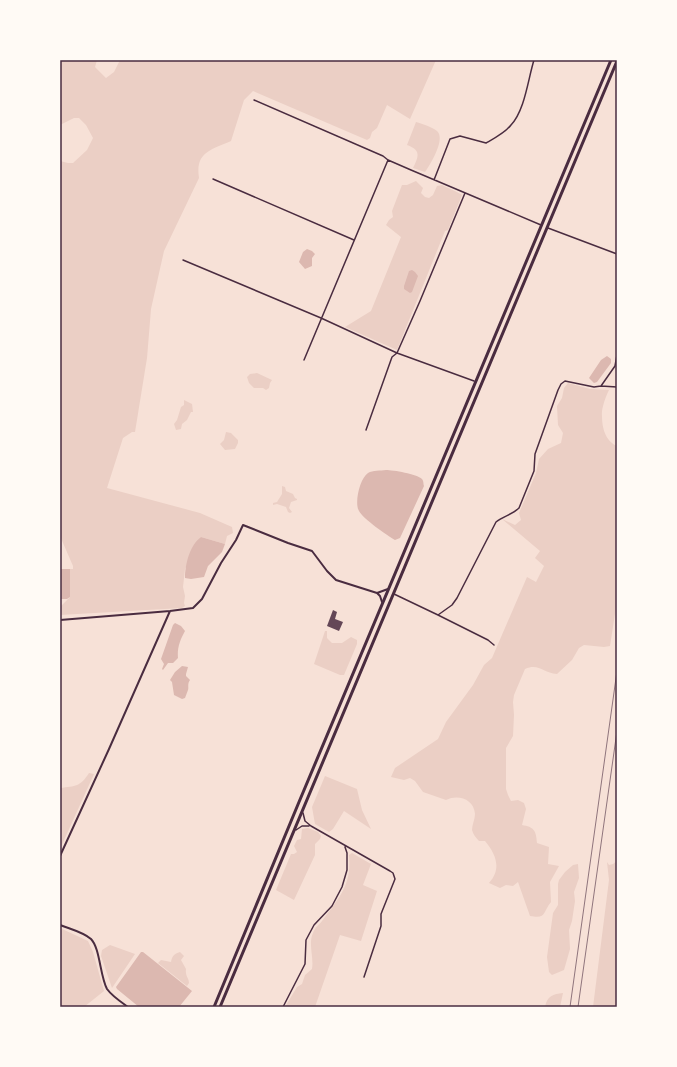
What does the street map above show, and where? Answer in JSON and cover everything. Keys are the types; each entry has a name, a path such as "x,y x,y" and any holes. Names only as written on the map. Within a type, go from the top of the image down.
{"highway":[{"path":"214,1007 611,60"},
{"path":"220,1007 290,837 548,228 617,61"}],"street":[{"path":"434,180 450,139 460,136 486,143 497,137 511,126 519,113 534,60"},
{"path":"254,100 383,156 388,160 434,180 543,225"},
{"path":"304,360 388,160"},
{"path":"213,179 354,240"},
{"path":"366,430 392,357 397,353 465,193"},
{"path":"548,228 617,254"},
{"path":"183,260 321,318 397,353 476,382"},
{"path":"601,386 615,366 617,355"},
{"path":"438,615 452,605 457,598 496,522 500,518 516,511 519,508 534,472 535,454 561,384 565,381 594,387 617,387"},
{"path":"60,620 193,608 200,603 243,525 288,544 312,551 336,580 377,593 383,604"},
{"path":"377,593 389,588"},
{"path":"392,594 438,615 488,640 494,645"},
{"path":"60,856 170,611"},
{"path":"303,807 303,818 310,826 392,873 394,879 381,914 381,926 364,977"},
{"path":"290,837 300,827 310,826"},
{"path":"283,1007 305,964 306,940 314,925 332,906 342,887 347,870 347,853 344,846"},
{"path":"60,925 86,935 91,940 96,948 107,988 114,996 128,1007"}],"shaded area":[{"path":"60,60 97,60 95,67 106,78 114,72 120,60 436,60 410,119 387,105 377,128 372,132 370,138 367,140 253,91 244,100 231,141 211,150 202,157 198,169 199,178 164,251 151,309 147,358 135,432 132,432 123,438 107,488 200,513 232,527 233,533 227,536 225,544 201,537 185,569 183,587 185,606 182,608 60,615 60,607 70,597 70,569 73,569 73,566 60,536 60,161 73,163 87,150 93,138 86,125 79,118 74,118 60,125"},
{"path":"416,122 437,131 440,140 436,152 425,172 413,168 418,154 415,149 407,145"},
{"path":"416,181 423,188 421,193 425,197 429,198 433,195 437,186 442,185 462,195 448,230 445,231 397,350 345,327 371,311 401,237 386,225 393,217 392,211 402,185 407,185"},
{"path":"307,249 315,254 312,258 312,266 305,269 299,262 303,252"},
{"path":"412,270 418,276 412,292 410,293 404,289 404,286 409,271"},
{"path":"607,356 611,359 611,363 597,382 594,383 589,378 601,360"},
{"path":"257,373 272,380 269,388 266,390 263,388 254,388 249,383 247,377 250,374"},
{"path":"568,383 590,389 609,390 603,406 602,420 607,437 617,446 617,601 610,646 604,647 584,645 579,648 572,660 557,674 534,667 525,669 514,695 513,736 506,748 506,789 511,801 518,800 524,803 526,809 522,825 534,830 537,843 549,847 548,864 559,866 550,882 551,902 542,916 535,917 530,916 518,882 513,886 506,885 500,888 489,883 495,872 495,856 485,841 479,841 473,833 472,828 475,814 469,801 460,798 451,798 446,800 423,792 415,781 410,778 404,780 391,777 395,768 438,739 446,722 473,685 484,665 492,658 527,577 536,582 544,566 535,558 540,551 502,519 515,525 521,520 519,513 536,473 539,459 548,449 561,443 563,433 558,425 557,406 562,398 564,388"},
{"path":"184,400 192,404 193,412 191,412 187,420 182,424 181,429 176,430 174,424 177,420 181,407 184,405"},
{"path":"226,432 231,433 238,440 235,449 225,450 220,444 224,440"},
{"path":"386,470 415,475 423,480 424,486 400,538 395,540 376,527 361,514 357,502 360,485 365,476 372,471"},
{"path":"282,486 285,487 286,491 293,494 297,499 291,502 289,508 292,512 290,513 286,507 277,504 273,505 273,503 277,502 282,494"},
{"path":"201,537 225,544 222,552 208,566 204,577 191,579 185,578 189,555 197,540"},
{"path":"60,569 70,569 70,597 67,599 60,599"},
{"path":"175,623 181,626 185,631 179,644 178,658 173,663 168,663 163,670 164,664 161,659"},
{"path":"325,631 327,631 327,638 332,643 342,643 351,637 357,640 357,644 344,675 340,675 314,664"},
{"path":"182,666 188,667 186,676 190,680 185,698 182,699 174,695 172,682 170,680 175,672"},
{"path":"89,773 94,774 60,849 60,788 77,785 83,781"},
{"path":"325,776 357,789 362,810 371,829 344,811 333,829 329,832 315,824 312,807"},
{"path":"308,828 318,832 321,836 315,844 315,855 294,900 276,890 291,854 297,852 294,846 297,840 301,839 302,829"},
{"path":"352,853 371,864 363,885 377,891 361,941 340,935 315,1007 285,1007 297,987 302,984 305,975 312,969 311,942 313,933 343,891 348,875 349,855"},
{"path":"617,861 617,1007 593,1007 609,880 607,862 609,865"},
{"path":"578,864 579,878 574,892 575,901 569,930 570,949 564,970 552,975 549,972 547,957 553,913 558,905 558,884 565,872 573,865"},
{"path":"60,928 88,941 93,952 104,991 84,1007 60,1007"},
{"path":"110,945 135,954 112,988 101,956 102,950"},
{"path":"141,952 143,952 192,991 179,1007 139,1007 117,989 116,987"},
{"path":"180,952 184,956 181,960 186,969 189,981 187,986 158,963 161,960 171,962 172,958"},
{"path":"563,993 560,1007 545,1007 547,1000 551,996"}],"building":[{"path":"333,610 337,612 335,619 343,622 339,631 327,626"}],"railway":[{"path":"570,1007 617,671"},
{"path":"578,1007 617,731"}]}
